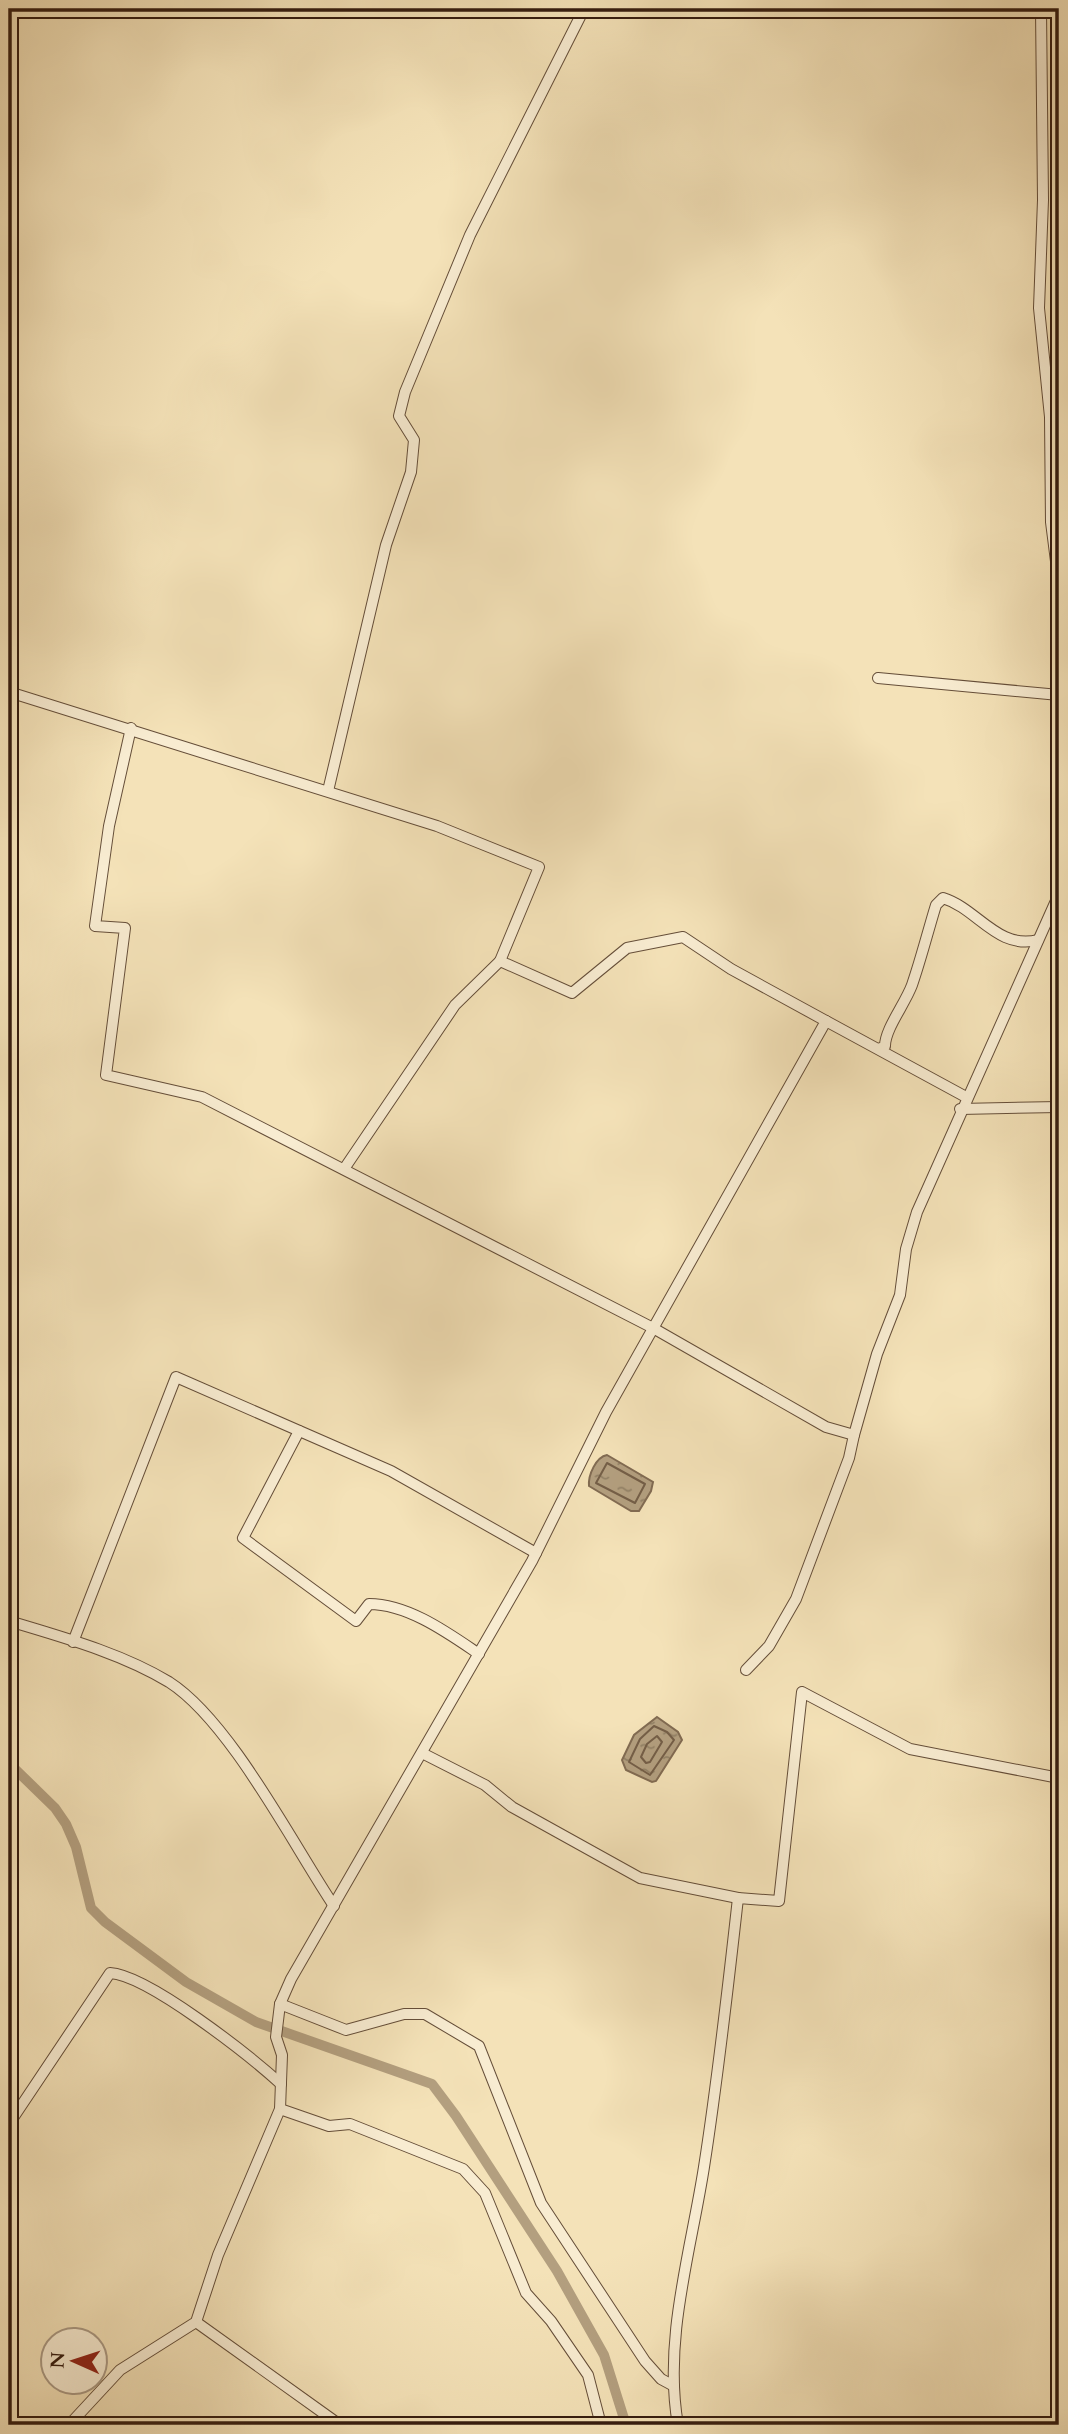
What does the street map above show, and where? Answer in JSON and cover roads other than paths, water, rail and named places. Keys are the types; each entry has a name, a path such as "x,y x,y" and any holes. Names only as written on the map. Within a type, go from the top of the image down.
{"street":[{"path":"328,791 386,545 411,472 414,440 399,416 405,393 470,235 584,9"},
{"path":"1041,9 1043,200 1039,308 1054,417 1051,522 1059,585"},
{"path":"878,678 1059,695"},
{"path":"9,692 437,826 539,867 500,961 455,1005 344,1169"},
{"path":"131,729 109,826 95,926 125,928 106,1076 202,1097 653,1328 826,1427 854,1435"},
{"path":"746,1670 769,1646 796,1599 849,1458 877,1354 900,1295 906,1248 917,1212 966,1097 1059,894"},
{"path":"879,1049 885,1046 886,1034 898,1017 912,985 936,905 943,898 953,901 1002,937 1026,943 1038,940"},
{"path":"500,961 572,993 627,948 683,937 731,969 966,1097"},
{"path":"69,2425 121,2370 196,2322 218,2255 280,2109 282,2055 276,2037 280,2004 536,1553 606,1412 826,1021"},
{"path":"961,1110 1059,1107"},
{"path":"74,1642 176,1377 391,1471 536,1553"},
{"path":"299,1431 243,1538 356,1621 369,1604 398,1609 448,1633 479,1654"},
{"path":"9,1621 74,1642 170,1683 213,1721 334,1906"},
{"path":"422,1753 485,1785 512,1807 640,1878 738,1898 779,1901 802,1692 910,1749 1059,1778"},
{"path":"678,2425 674,2386 677,2326 708,2142 738,1898"},
{"path":"9,2124 110,1973 124,1974 135,1979 258,2062 281,2084"},
{"path":"280,2004 345,2030 404,2014 425,2014 479,2046 541,2203 645,2361 661,2379 674,2386"},
{"path":"280,2109 329,2126 351,2124 463,2169 485,2193 526,2293 551,2321 588,2375 601,2425"},
{"path":"196,2322 340,2425"}],"water":[{"path":"607,1455 653,1482 651,1491 639,1511 631,1511 589,1486 594,1467 599,1459"},
{"path":"657,1717 678,1732 682,1740 656,1781 652,1782 626,1770 622,1760 634,1735"}],"waterway":[{"path":"9,1769 15,1769 55,1808 66,1824 76,1847 91,1908 105,1922 186,1982 256,2022 432,2084 456,2116 557,2271 604,2355 626,2425"}]}
